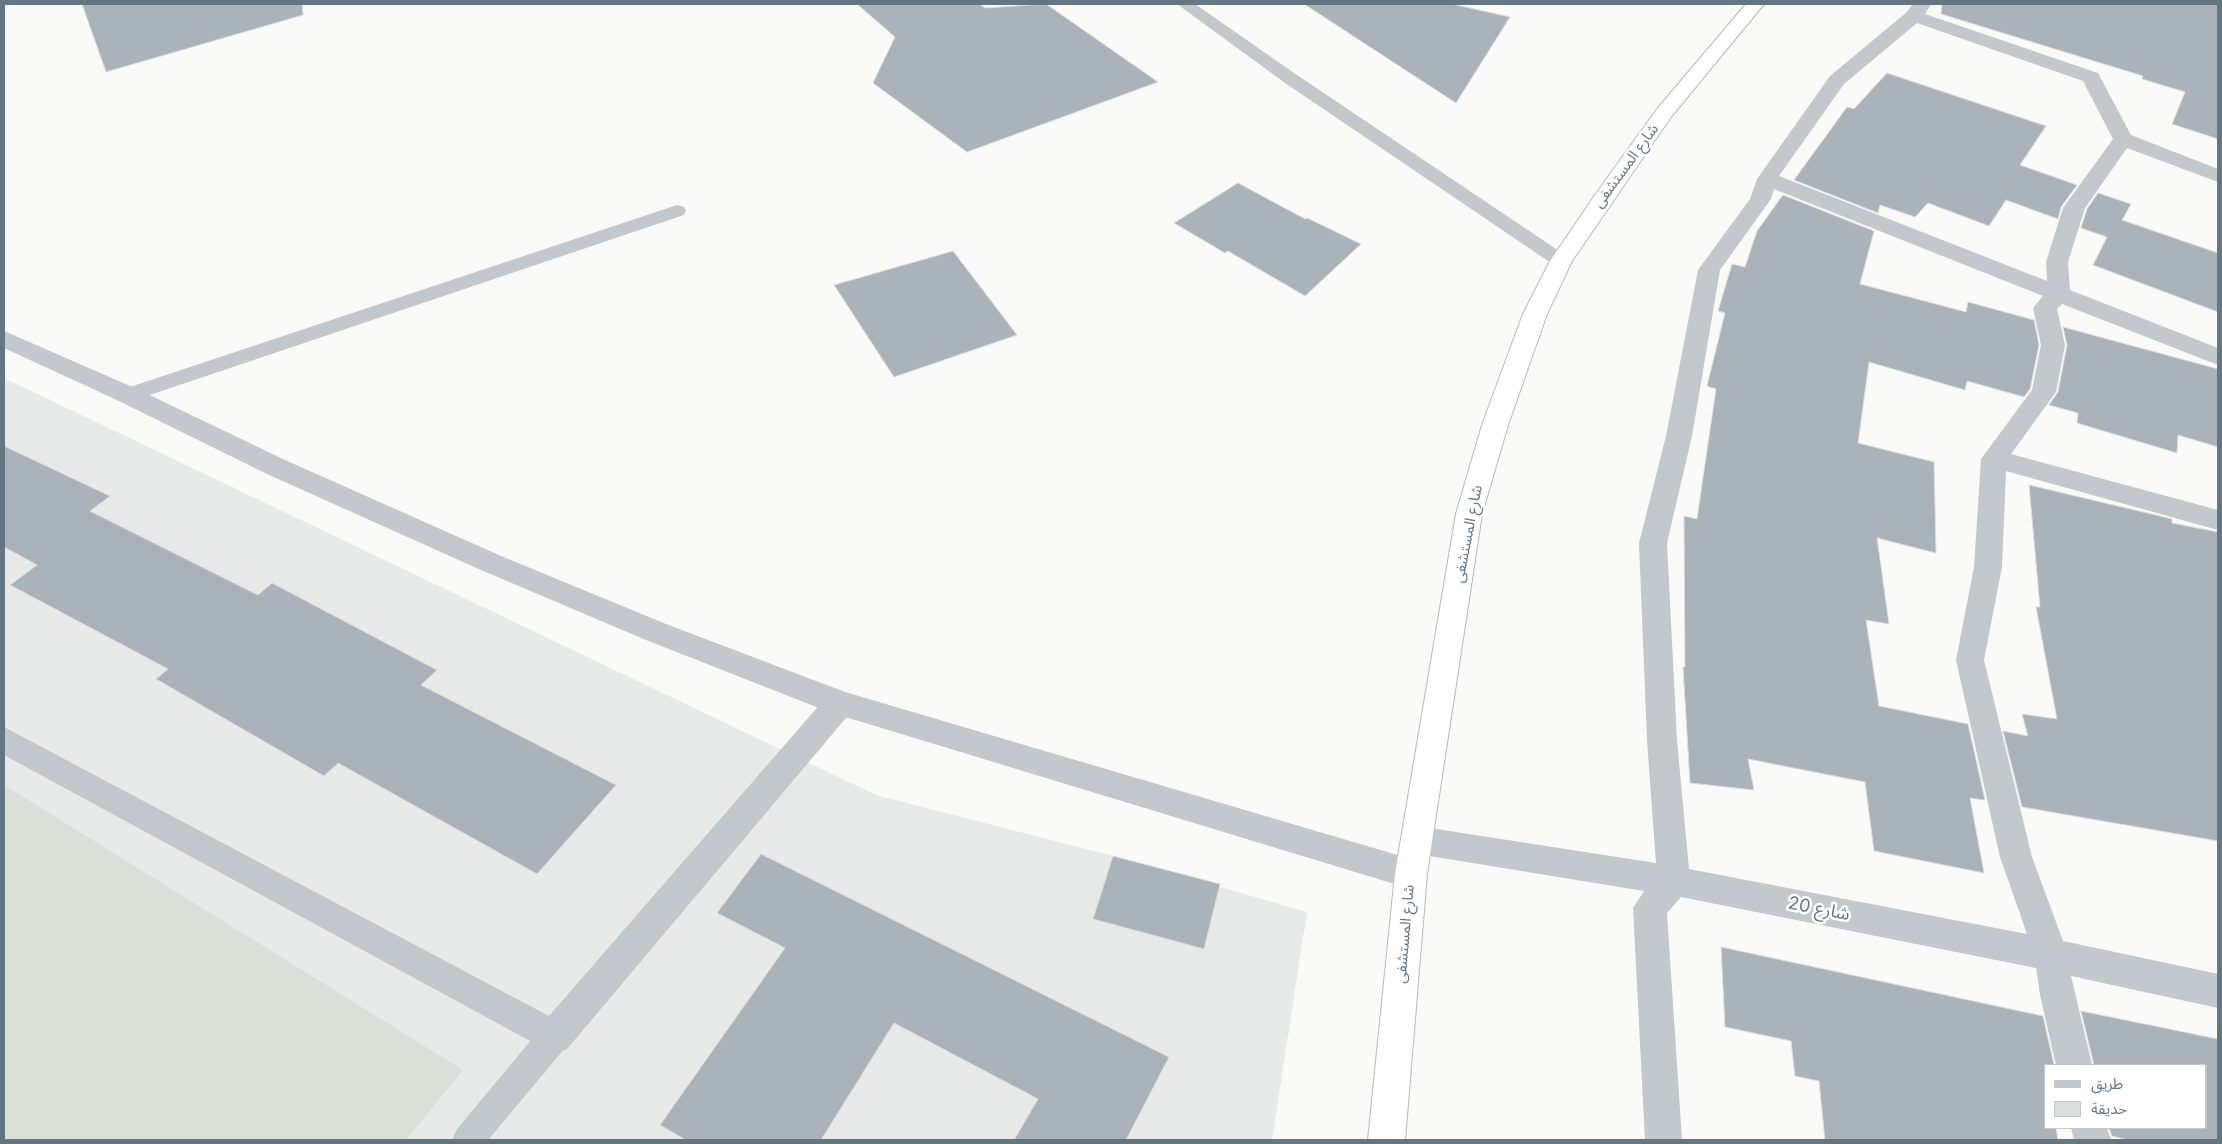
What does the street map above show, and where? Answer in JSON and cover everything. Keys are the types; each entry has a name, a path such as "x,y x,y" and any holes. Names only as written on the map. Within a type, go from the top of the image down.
{"highway":[{"name":"شارع المستشفى","path":"1386,1140 1411,874 1469,514 1495,425 1531,324 1561,260 1664,113 1756,4"}],"street":[{"path":"1663,1140 1650,908 1674,881 1662,740 1653,543 1679,436 1709,270 1760,199 1767,179 1837,80 1918,10 2091,77 2105,107 2123,138 2218,176"},
{"path":"2074,1064 2057,995 2051,955 2016,857 1970,660 1988,567 1994,459 2044,392 2053,345 2045,308 2059,293 2058,262 2074,208 2123,138"},
{"path":"1767,179 2218,357"},
{"path":"4,339 276,467 491,563 656,632 840,703 1411,874"},
{"path":"1994,459 2218,520"},
{"path":"4,740 554,1037 840,703"},
{"name":"شارع 20","path":"1417,840 1674,881 2051,955 2218,991"}],"lane":[{"path":"1185,4 1290,79 1561,260"},
{"path":"128,396 677,211"},
{"path":"468,1140 554,1037"}],"shaded area":[{"path":"4,378 876,795 1113,856 1307,912 1272,1140 4,1140"}],"green space":[{"path":"4,785 463,1070 406,1140 4,1140"}],"building":[{"path":"82,4 302,4 303,15 106,72"},
{"path":"857,4 979,4 985,8 1046,4 1158,82 967,152 873,83 895,37"},
{"path":"1304,4 1452,4 1510,17 1456,103"},
{"path":"1942,4 2218,4 2218,139 2172,124 2185,92 2142,79 2143,76 1941,14"},
{"path":"1887,73 2046,126 2020,165 2077,185 2061,207 2058,219 2006,200 1989,226 1928,203 1915,217 1880,205 1878,213 1794,180 1847,107 1854,109"},
{"path":"1238,183 1305,219 1307,218 1361,244 1305,296 1228,251 1225,253 1174,223"},
{"path":"2098,193 2131,204 2122,220 2218,253 2218,312 2093,265 2107,237 2081,228 2087,209"},
{"path":"1783,195 1874,231 1860,284 1966,312 1968,302 2034,320 2039,345 2030,389 2024,397 1967,381 1965,390 1869,362 1858,443 1934,462 1936,553 1877,538 1889,624 1866,620 1879,706 1968,724 1985,800 1970,798 1984,873 1874,851 1865,782 1748,759 1754,790 1690,783 1683,667 1685,667 1684,516 1697,519 1716,389 1707,386 1725,313 1718,311 1732,264 1745,267 1757,231"},
{"path":"953,251 1017,335 894,377 834,285"},
{"path":"2063,327 2218,369 2218,447 2178,435 2177,453 2077,423 2078,413 2049,405 2058,392 2067,345"},
{"path":"4,446 110,496 90,511 258,595 272,583 437,670 421,685 616,785 537,874 338,763 324,776 156,679 168,669 10,585 37,565 4,547"},
{"path":"2029,485 2172,519 2172,523 2218,532 2218,841 2022,807 2003,731 2028,736 2022,714 2057,719 2036,607 2040,607"},
{"path":"761,854 1169,1057 1126,1140 1014,1140 1038,1099 894,1023 821,1140 686,1140 660,1125 785,948 717,913"},
{"path":"1113,856 1220,884 1204,949 1093,919"},
{"path":"1721,947 2043,1016 2054,1064 2044,1064 2044,1129 2056,1129 2058,1140 1825,1140 1819,1081 1795,1076 1791,1041 1725,1027"},
{"path":"2081,1011 2218,1039 2218,1140 2129,1140 2112,1136 2109,1129 2207,1129 2207,1064 2094,1064"}]}
